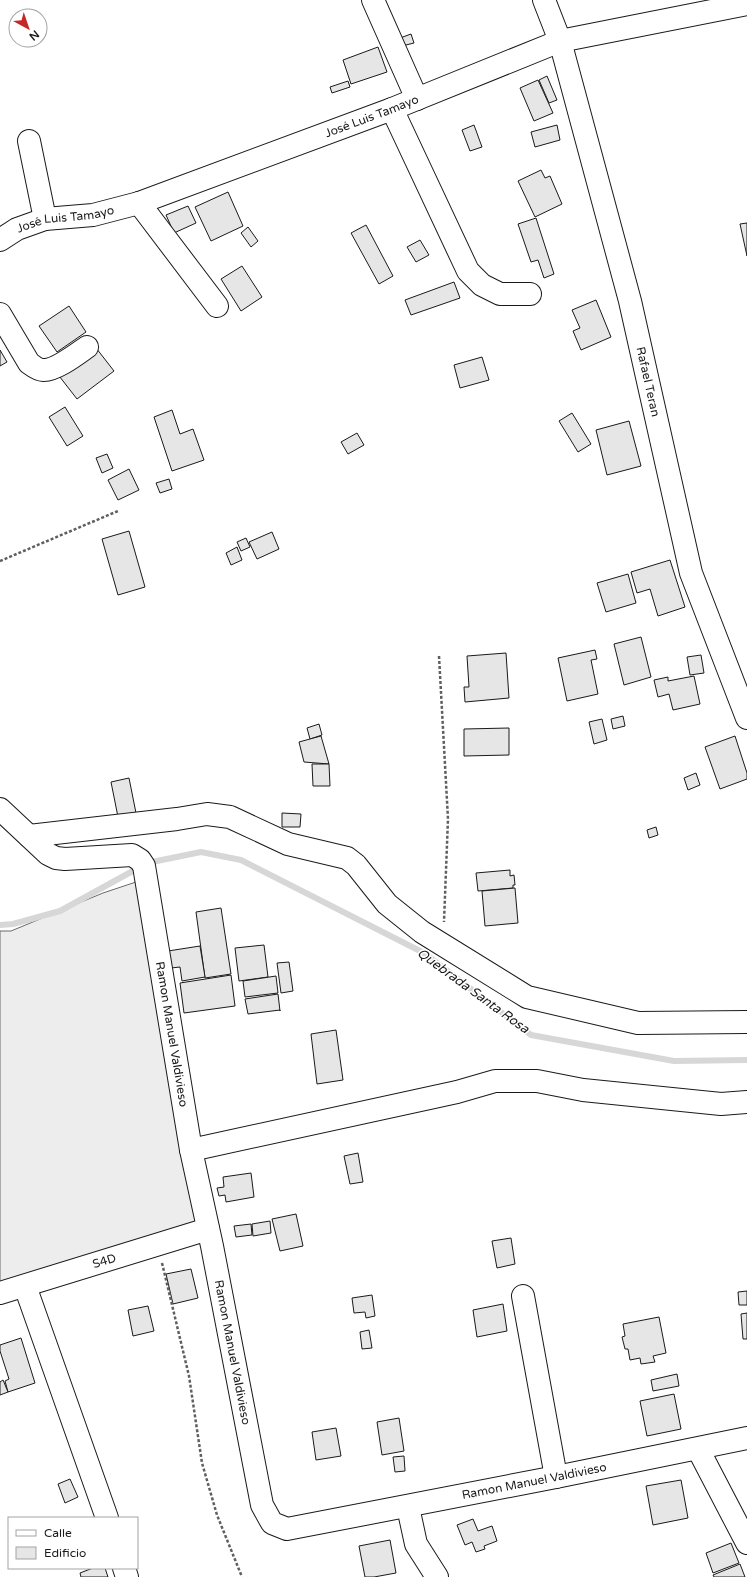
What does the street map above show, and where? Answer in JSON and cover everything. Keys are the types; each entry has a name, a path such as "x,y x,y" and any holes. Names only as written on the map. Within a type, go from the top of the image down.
{"street":[{"path":"373,0 417,99"},
{"name":"Rafael Teran","path":"544,0 560,41 630,301 691,573 747,718"},
{"name":"José Luis Tamayo","path":"0,240 16,229 45,219 93,215 139,203 392,109 560,41 747,4"},
{"path":"392,109 468,271 482,285 500,294 530,294"},
{"path":"29,142 45,219"},
{"path":"139,203 217,306"},
{"path":"0,314 29,363 35,368 43,370 52,369 87,347"},
{"name":"Ramon Manuel Valdivieso","path":"0,809 48,854 56,858 65,859 132,855 140,860 144,866 191,1150 262,1505 272,1523 287,1529 556,1478 747,1438"},
{"path":"29,836 207,814 230,817 288,844 346,858 356,865 387,904 422,932 527,996 579,1010 638,1023 747,1022"},
{"path":"191,1150 457,1092 495,1081 537,1081 584,1090 721,1104 747,1102"},
{"name":"S4D","path":"0,1293 158,1246 208,1229"},
{"path":"25,1286 107,1517"},
{"path":"523,1296 556,1478"},
{"path":"698,1449 747,1543"},
{"path":"408,1506 416,1544 437,1577"}],"path":[{"path":"0,561 118,511"},
{"path":"439,656 448,819 443,946"},
{"path":"158,1246 189,1376 202,1463 217,1515 242,1577"}],"shaded area":[{"path":"136,882 197,1221 0,1285 0,931 11,931 103,893"}],"building":[{"path":"411,34 414,43 402,46 400,38"},
{"path":"378,47 387,72 351,84 343,60"},
{"path":"547,76 557,100 549,103 539,80"},
{"path":"538,80 553,113 534,121 520,88"},
{"path":"348,81 350,87 332,93 330,87"},
{"path":"474,125 482,147 470,151 462,130"},
{"path":"557,125 560,140 535,147 531,132"},
{"path":"541,170 545,178 550,176 562,204 535,217 518,181"},
{"path":"228,192 243,226 211,241 195,207"},
{"path":"188,206 196,223 174,233 166,215"},
{"path":"536,218 554,274 544,278 538,260 531,262 518,224"},
{"path":"747,223 747,256 740,224"},
{"path":"366,225 393,276 379,284 351,233"},
{"path":"248,227 258,241 251,247 241,233"},
{"path":"420,240 429,255 416,262 407,247"},
{"path":"242,266 262,297 241,311 221,279"},
{"path":"454,282 460,298 411,315 405,300"},
{"path":"596,300 611,337 581,350 573,331 580,328 572,310"},
{"path":"69,306 86,332 57,352 39,326"},
{"path":"93,344 114,371 77,399 56,372"},
{"path":"0,350 7,362 0,366"},
{"path":"482,357 489,380 460,388 454,365"},
{"path":"65,407 83,436 67,446 49,417"},
{"path":"172,410 180,434 193,429 204,460 172,471 154,417"},
{"path":"572,413 591,444 578,452 559,421"},
{"path":"629,421 641,466 607,475 596,430"},
{"path":"357,433 364,445 348,454 341,442"},
{"path":"107,454 113,468 102,473 96,458"},
{"path":"129,469 139,490 118,500 108,480"},
{"path":"169,479 172,489 160,493 156,483"},
{"path":"129,531 145,587 118,595 102,539"},
{"path":"272,532 279,549 257,559 249,542"},
{"path":"246,538 250,547 241,551 237,542"},
{"path":"237,547 242,560 231,565 226,553"},
{"path":"670,560 685,607 658,616 650,589 637,593 631,572"},
{"path":"628,574 636,603 606,612 597,583"},
{"path":"641,637 651,677 624,685 614,644"},
{"path":"595,650 597,659 591,660 598,694 567,701 558,658"},
{"path":"506,653 509,698 465,702 464,687 469,687 467,656"},
{"path":"701,655 704,673 690,675 687,657"},
{"path":"694,676 700,704 673,710 669,694 658,697 654,680 668,677 668,681"},
{"path":"623,716 625,726 613,729 611,719"},
{"path":"602,719 607,740 594,744 589,722"},
{"path":"319,724 322,735 310,739 307,728"},
{"path":"509,728 509,755 464,756 464,729"},
{"path":"321,736 329,764 304,762 299,742"},
{"path":"735,736 747,773 747,779 720,789 705,747"},
{"path":"312,764 329,764 330,786 313,786"},
{"path":"696,773 700,785 688,790 684,778"},
{"path":"129,778 136,813 118,817 111,782"},
{"path":"282,813 301,814 300,827 282,827"},
{"path":"656,827 658,835 649,838 647,830"},
{"path":"510,870 510,876 514,875 515,885 513,885 513,888 478,891 476,873"},
{"path":"515,888 518,923 485,926 482,891"},
{"path":"221,908 231,974 205,978 196,912"},
{"path":"264,945 268,977 239,981 235,948"},
{"path":"200,946 205,977 182,981 180,967 171,968 168,951"},
{"path":"289,962 293,991 281,993 277,963"},
{"path":"231,975 235,1006 184,1013 180,983"},
{"path":"276,976 278,993 245,997 243,981"},
{"path":"278,994 280,1010 248,1014 245,999"},
{"path":"336,1030 343,1080 317,1084 311,1034"},
{"path":"358,1153 363,1182 350,1184 344,1156"},
{"path":"251,1173 254,1197 226,1202 225,1195 219,1196 217,1188 224,1187 223,1177"},
{"path":"296,1214 303,1246 280,1251 272,1219"},
{"path":"270,1221 271,1233 253,1236 252,1224"},
{"path":"251,1224 252,1235 236,1237 234,1226"},
{"path":"511,1238 515,1264 497,1268 492,1241"},
{"path":"191,1269 198,1298 173,1304 166,1274"},
{"path":"747,1291 747,1305 739,1305 738,1292"},
{"path":"372,1295 375,1316 366,1318 365,1312 354,1313 352,1298"},
{"path":"503,1304 507,1331 477,1337 473,1310"},
{"path":"148,1306 154,1331 133,1336 128,1310"},
{"path":"747,1313 747,1339 743,1339 741,1314"},
{"path":"659,1317 666,1353 653,1356 655,1362 641,1364 640,1358 630,1360 628,1349 625,1349 622,1337 625,1336 623,1324"},
{"path":"369,1330 372,1348 362,1349 360,1332"},
{"path":"21,1338 35,1383 8,1392 5,1381 9,1379 0,1351 0,1345"},
{"path":"677,1374 679,1386 653,1391 651,1380"},
{"path":"3,1380 8,1392 0,1395 0,1382"},
{"path":"674,1394 681,1429 647,1436 640,1401"},
{"path":"399,1418 404,1451 382,1455 377,1422"},
{"path":"336,1428 341,1456 316,1460 312,1432"},
{"path":"404,1456 405,1471 395,1472 393,1457"},
{"path":"70,1479 78,1497 65,1503 58,1484"},
{"path":"681,1480 688,1518 653,1525 646,1486"},
{"path":"473,1519 478,1531 492,1526 497,1541 484,1546 485,1549 476,1552 472,1542 465,1545 457,1525"},
{"path":"390,1540 396,1573 365,1577 359,1546"},
{"path":"731,1543 739,1563 713,1573 706,1553"},
{"path":"740,1564 745,1577 714,1577 713,1575"},
{"path":"90,1569 105,1569 108,1577 81,1577 80,1573"}],"waterway":[{"name":"Quebrada Santa Rosa","path":"147,863 201,852 241,860 424,953 531,1035 674,1061 747,1060"},
{"name":"Quebrada Santa Rosa","path":"0,925 13,924 60,911 140,867"}]}
